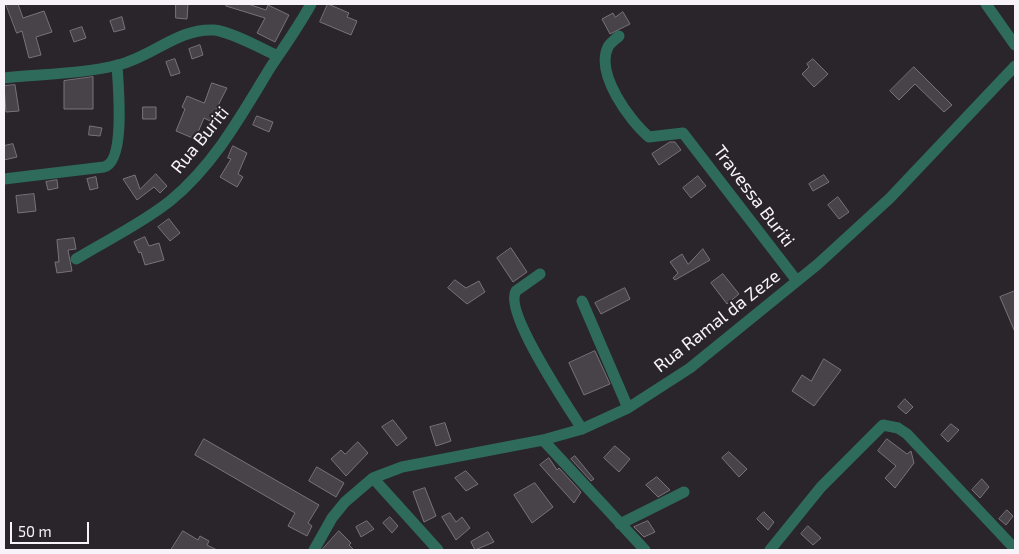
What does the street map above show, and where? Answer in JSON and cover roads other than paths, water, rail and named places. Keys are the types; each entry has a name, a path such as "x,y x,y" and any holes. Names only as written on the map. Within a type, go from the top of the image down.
{"street":[{"name":"Rua Buriti","path":"76,258 151,214 169,201 193,178 227,138 311,4"},
{"path":"986,4 1015,45"},
{"path":"4,78 117,65 137,59 180,36 213,30 278,56"},
{"name":"Travessa Buriti","path":"619,36 608,47 606,60 615,96 649,137 683,133 797,281"},
{"path":"4,179 104,167 111,164 115,156 118,135 117,65"},
{"name":"Rua Ramal da Zeze","path":"314,550 332,518 350,497 373,478 402,467 543,440 582,429 628,408 690,368 797,281 890,198 1015,66"},
{"path":"540,274 516,291 514,302 540,364 582,429"},
{"path":"582,301 628,408"},
{"path":"770,550 821,487 883,425 898,428 907,434 1015,549"},
{"path":"543,440 645,550"},
{"path":"373,478 438,550"},
{"path":"620,524 684,492"}]}
